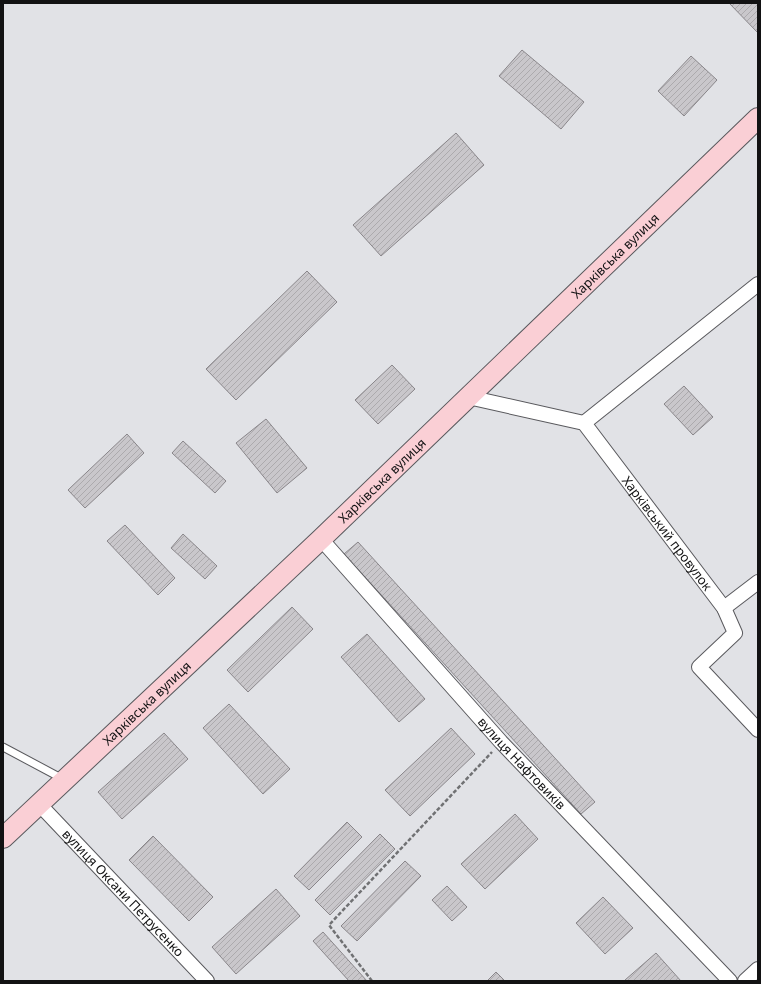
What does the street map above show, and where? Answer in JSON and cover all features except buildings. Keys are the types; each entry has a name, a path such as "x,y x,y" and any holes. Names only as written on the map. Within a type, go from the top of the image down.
{"main road":[{"name":"Харківська вулиця","path":"3,838 66,781 321,539 758,118"}],"street":[{"path":"468,397 584,423 758,284"},
{"name":"Харківський провулок","path":"584,423 724,608 735,633 699,667 758,730"},
{"name":"вулиця Нафтовиків","path":"321,539 502,742 730,981"},
{"path":"724,608 758,582"},
{"name":"вулиця Оксани Петрусенко","path":"40,805 207,981"},
{"path":"745,981 758,969"}],"lane":[{"path":"3,747 66,781"}],"path":[{"path":"372,981 329,925 502,742"}]}
